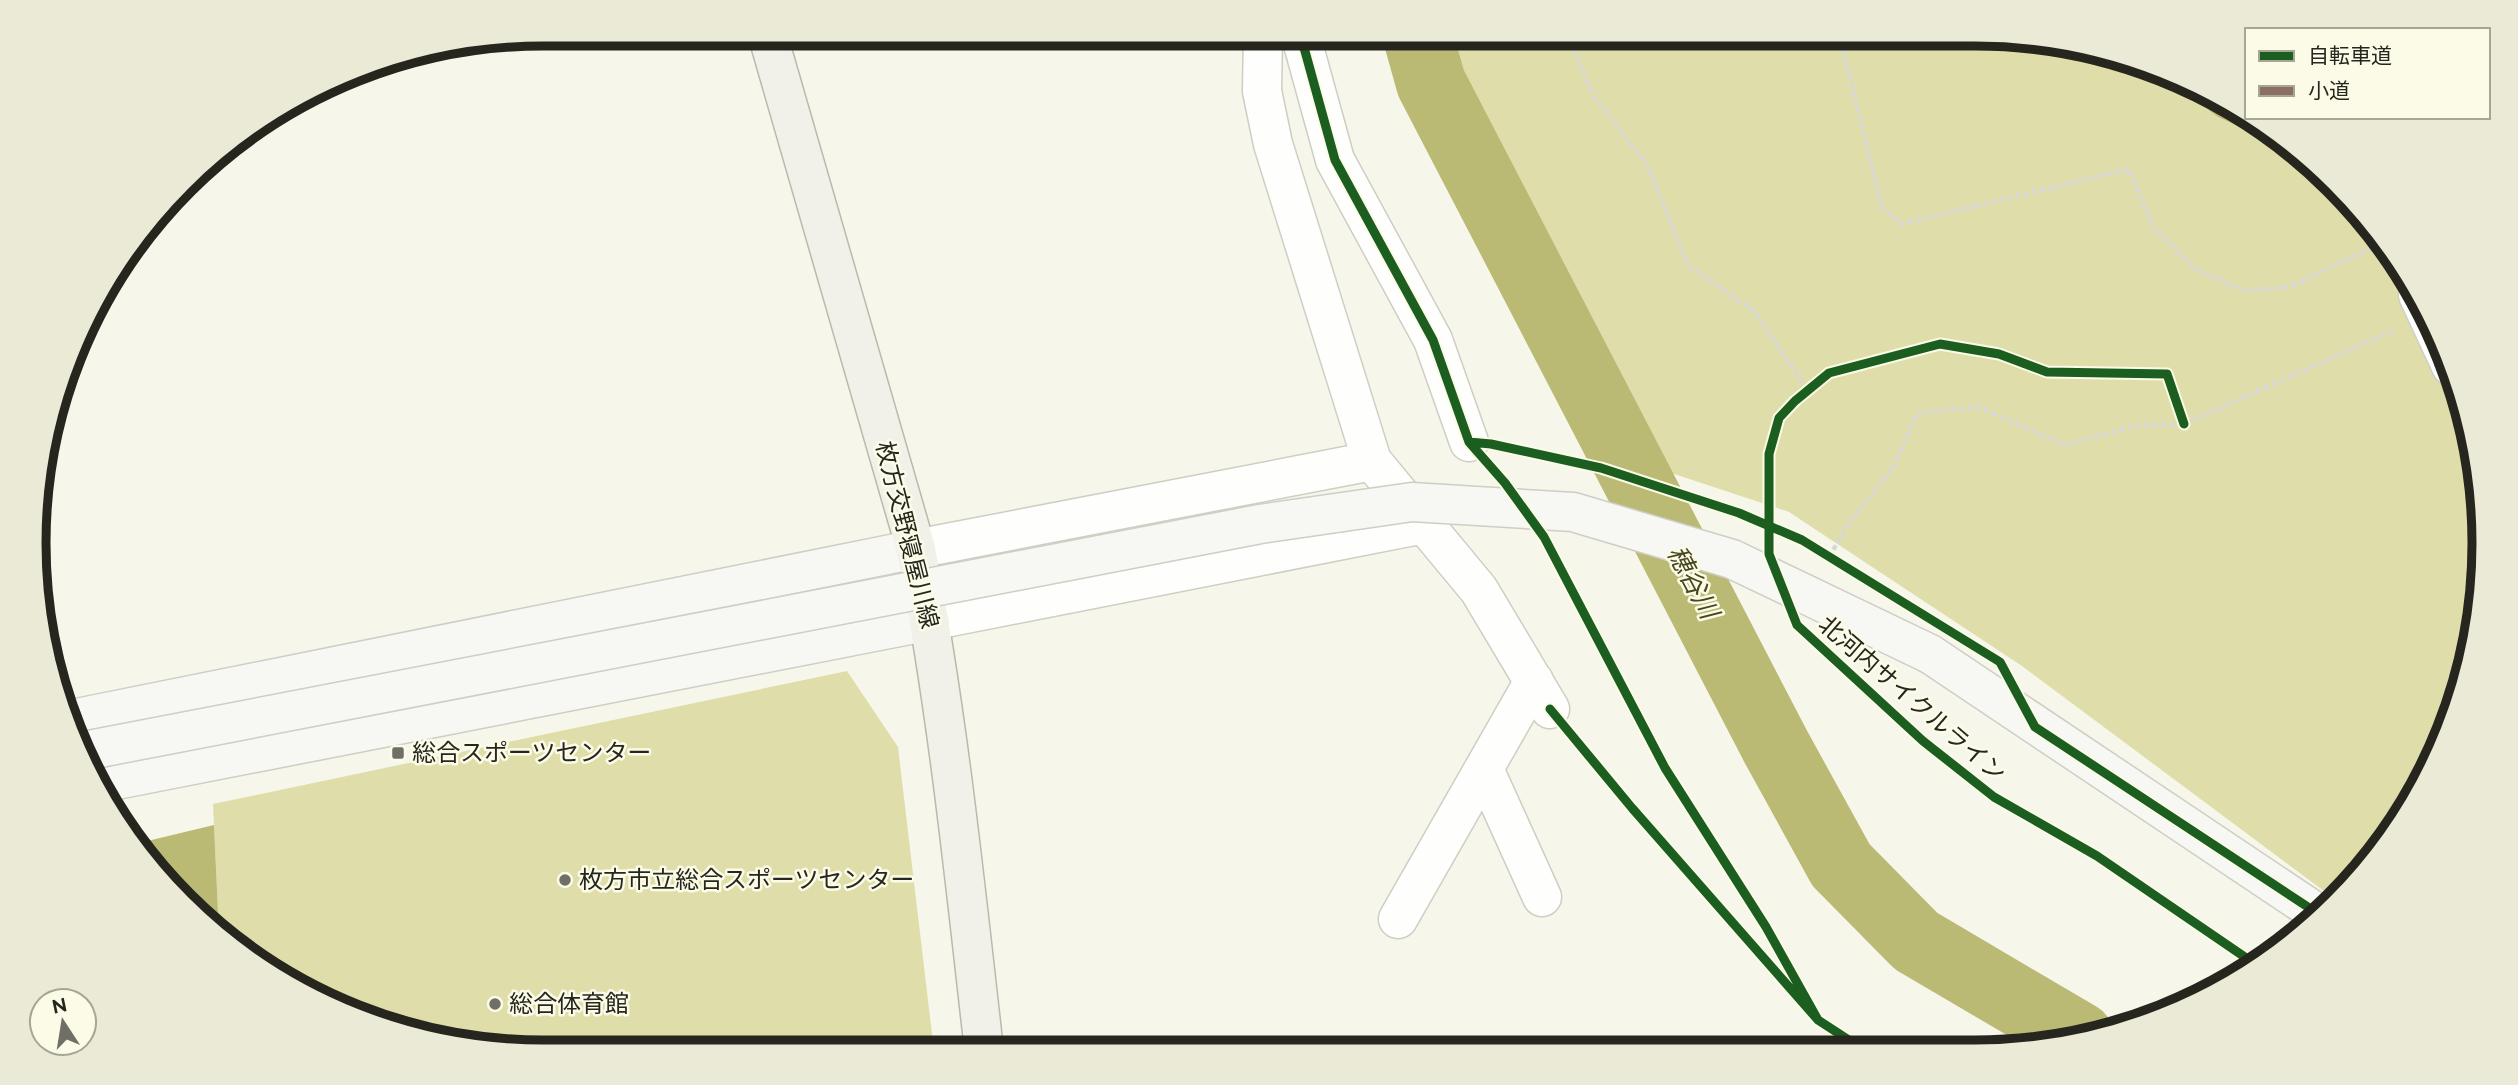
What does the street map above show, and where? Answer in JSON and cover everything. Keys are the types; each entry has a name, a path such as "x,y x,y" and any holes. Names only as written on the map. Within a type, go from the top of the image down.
{"main road":[{"name":"枚方交野寝屋川線","path":"771,46 916,549 930,621 962,853 983,1040"}],"street":[{"path":"1263,46 1262,91 1273,144 1372,461 1479,590 1542,695 1484,769 1398,919"},
{"path":"1304,46 1335,160 1433,340 1469,442"},
{"path":"78,718 916,549 1372,461"},
{"path":"91,750 1260,524 1412,502 1573,512 1732,559 1930,654 2311,909"},
{"path":"107,781 1424,524"},
{"path":"1484,769 1542,897"}],"path":[{"path":"1572,46 1592,95 1647,165 1688,265 1753,310 1808,390"},
{"path":"1842,46 1882,208 1901,224 2129,169 2153,227 2197,270 2245,291 2290,287 2375,247"},
{"path":"1829,557 1851,520 1894,468 1917,413 1979,407 2064,445 2135,426 2184,424 2416,313"},
{"path":"1769,542 1769,454 1779,418 1829,373 1940,344 1999,354 2047,372 2167,374 2184,424"}],"green space":[{"path":"1439,46 1976,46 2040,50 2104,62 2166,83 2252,129 2303,169 2327,191 2370,240 2389,266 2421,323 2435,352 2456,414 2471,510 2468,607 2456,671 2446,702 2435,733 2406,791 2389,819 2349,870 2327,894 2022,666 1789,512 1650,466 1531,247 1446,71"},
{"name":"枚方市立総合スポーツセンター","path":"847,671 898,747 933,1040 542,1040 446,1030 383,1013 352,1002 294,973 266,956 218,919 213,804"}],"shaded area":[{"path":"214,825 218,919 191,894 145,841"}],"waterway":[{"name":"穂谷川","path":"1421,46 1431,83 1776,747 1841,865 1916,941 2068,1031"},
{"path":"2216,108 2230,116"}],"cycle path":[{"path":"1304,46 1335,160 1433,340 1469,442 1505,483 1544,537 1665,768 1766,927 1818,1020"},
{"name":"北河内サイクルライン","path":"2184,424 2167,374 2047,372 1999,354 1940,344 1829,373 1779,418 1769,454 1769,554 1797,625 1923,741 1994,797 2097,856 2247,959"},
{"path":"1469,442 1491,444 1601,468 1739,513 1802,540 2000,662 2035,727 2311,909"},
{"path":"1550,709 1632,808 1818,1020 1849,1040"}],"place":[{"name":"総合スポーツセンター","path":"398,753"},
{"name":"枚方市立総合スポーツセンター","path":"565,880"},
{"name":"総合体育館","path":"495,1004"}]}
